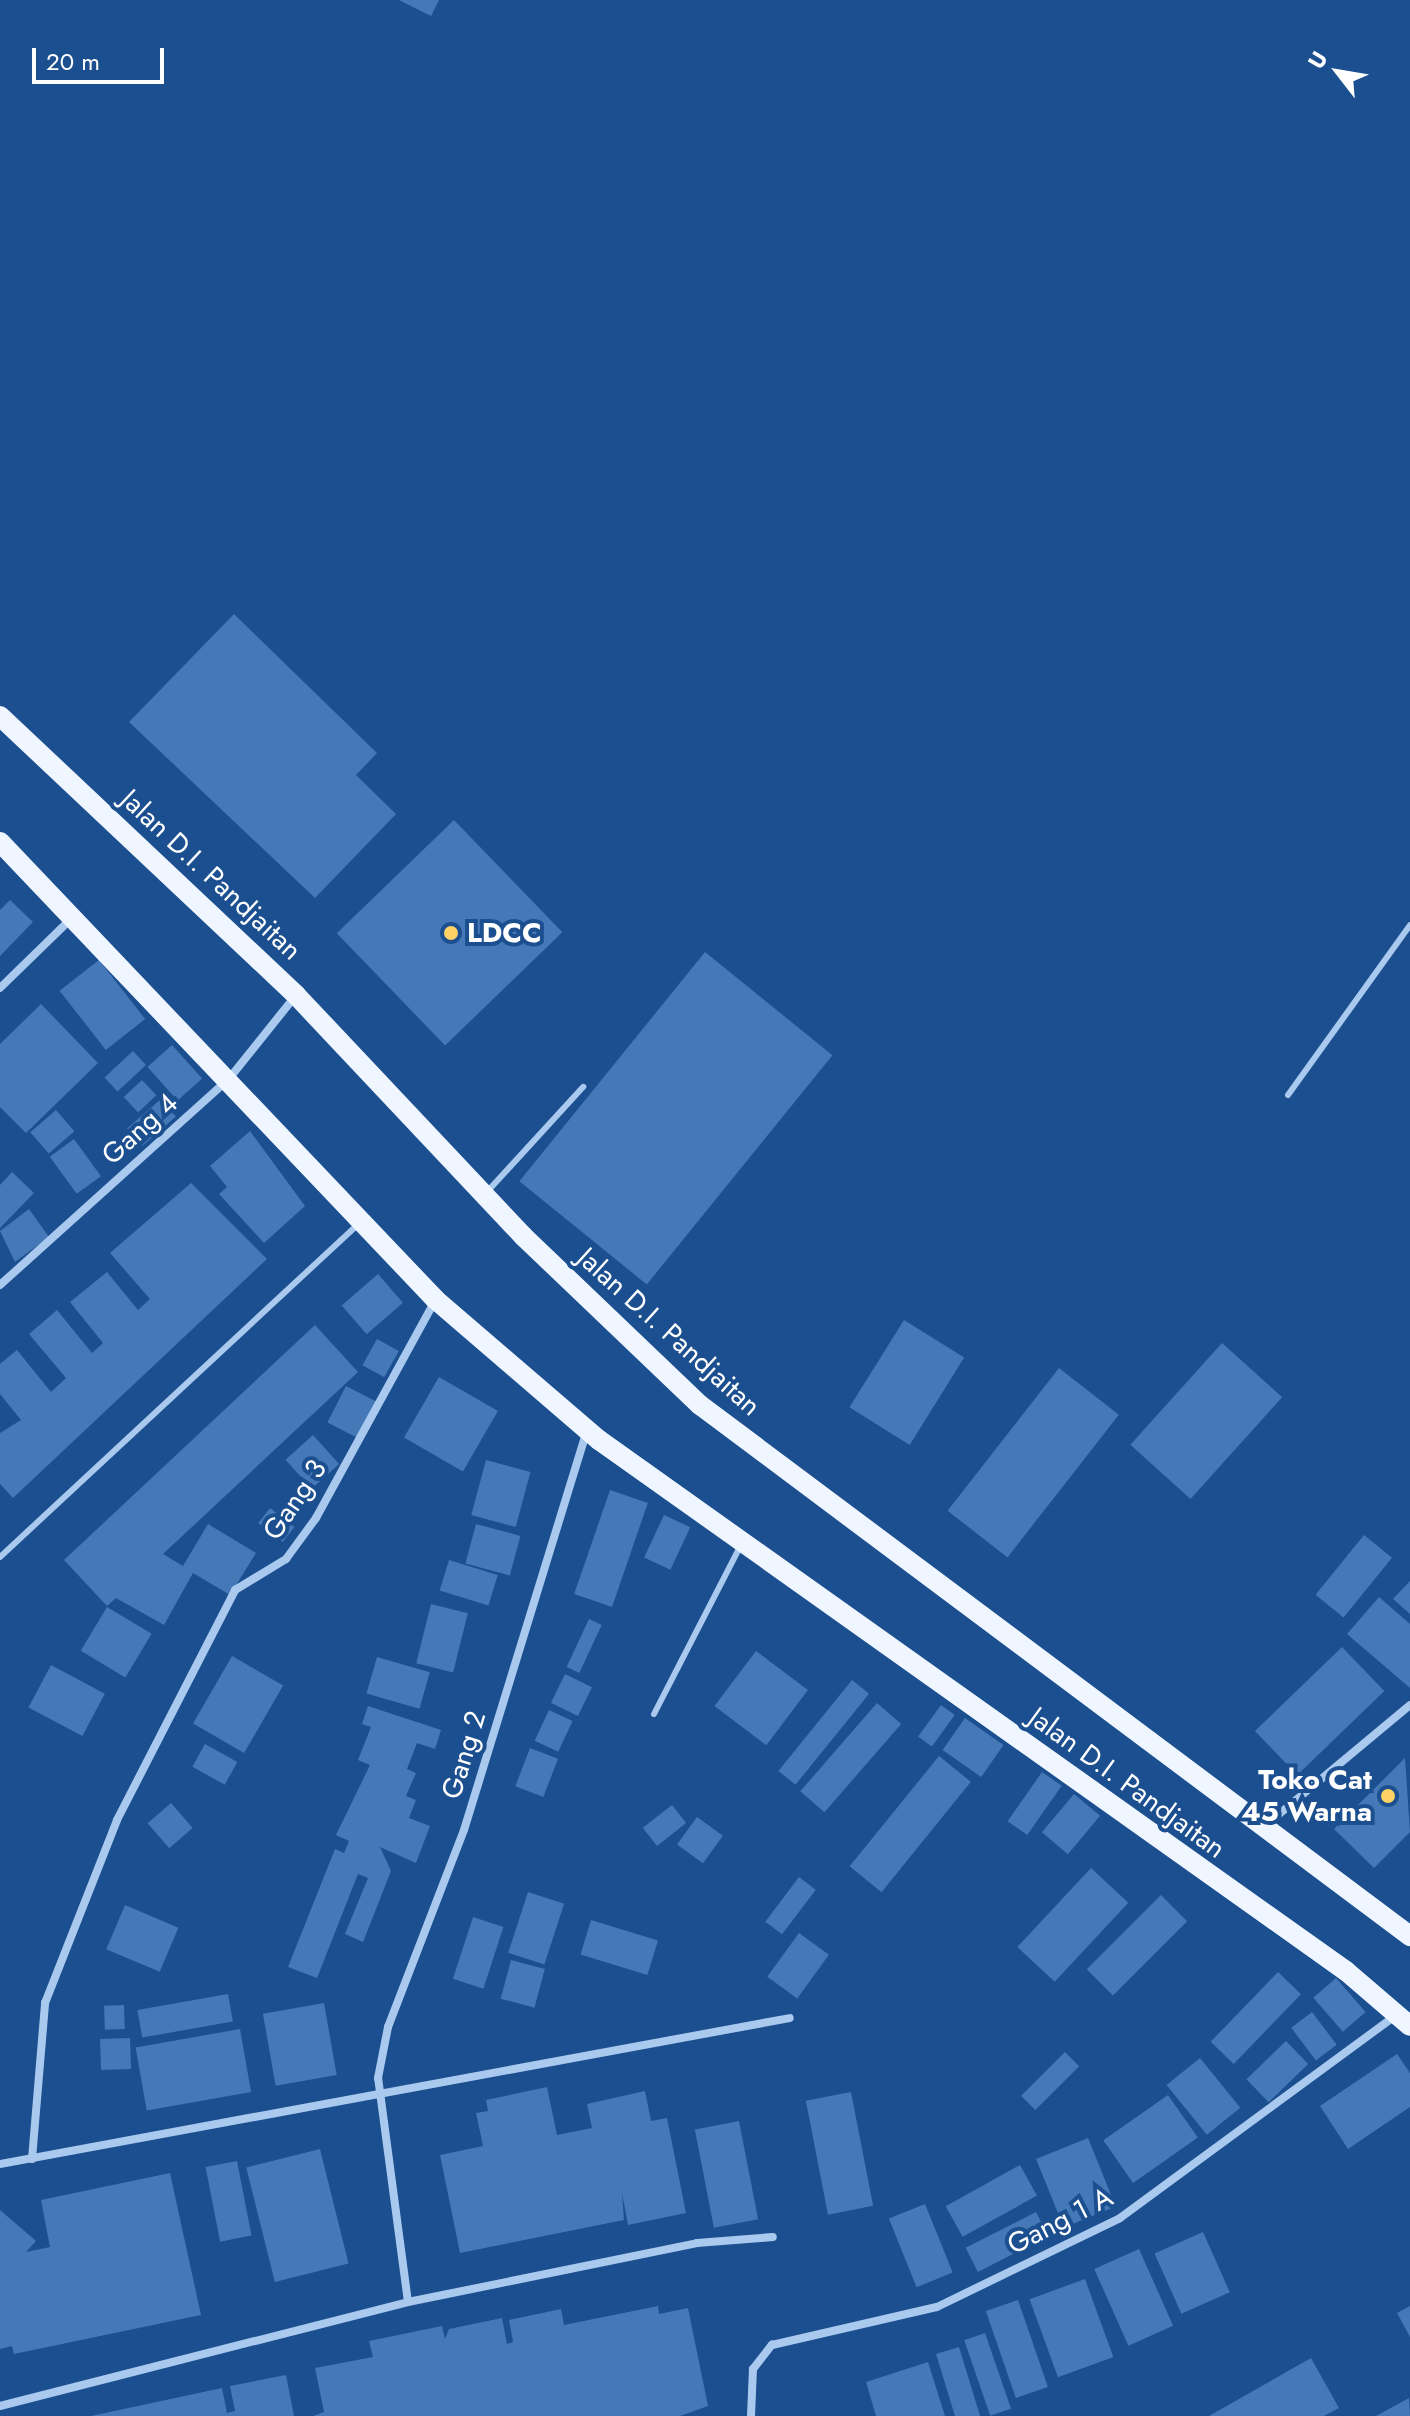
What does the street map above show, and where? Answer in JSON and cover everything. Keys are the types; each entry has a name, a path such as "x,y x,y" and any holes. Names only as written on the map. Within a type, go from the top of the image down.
{"main road":[{"name":"Jalan D.I. Pandjaitan","path":"0,716 296,995 485,1195 700,1405 1410,1936"},
{"name":"Jalan D.I. Pandjaitan","path":"0,842 436,1300 588,1429 1403,2020"}],"street":[{"path":"0,988 72,918"},
{"name":"Gang 4","path":"0,1285 228,1080 296,995"},
{"name":"Gang 3","path":"32,2159 54,1975 172,1706 235,1590 286,1559 316,1518 436,1300"},
{"name":"Gang 2","path":"408,2302 380,2091 388,2027 464,1830 588,1429"},
{"path":"1265,1826 1410,1705"},
{"path":"0,2164 380,2091 790,2018"},
{"name":"Gang 1 A","path":"751,2416 753,2369 772,2345 937,2307 1120,2218 1403,2020"},
{"path":"0,2406 408,2302 697,2243 773,2237"}],"lane":[{"path":"1288,1095 1410,925"},
{"path":"485,1195 583,1087"},
{"path":"0,1557 362,1221"},
{"path":"654,1714 743,1541"}],"building":[{"path":"399,0 439,0 431,16"},
{"path":"234,614 377,753 356,775 396,814 315,898 129,722"},
{"name":"LDCC","path":"454,820 562,932 445,1045 337,933"},
{"path":"10,900 33,922 0,956 0,910"},
{"path":"705,952 832,1055 647,1284 519,1181"},
{"path":"99,960 145,1019 106,1050 60,991"},
{"path":"41,1004 98,1063 26,1133 0,1107 0,1044"},
{"path":"172,1045 202,1078 178,1101 147,1067"},
{"path":"133,1051 146,1065 117,1091 104,1078"},
{"path":"142,1080 156,1095 138,1112 124,1097"},
{"path":"161,1099 176,1116 142,1146 127,1129"},
{"path":"56,1110 74,1131 49,1153 30,1132"},
{"path":"250,1131 305,1206 264,1243 219,1194 227,1187 210,1166"},
{"path":"74,1139 101,1176 77,1194 50,1157"},
{"path":"12,1172 34,1193 0,1228 0,1185"},
{"path":"191,1183 267,1259 13,1498 0,1484 0,1433 21,1420 0,1394 0,1364 17,1350 51,1392 66,1378 29,1334 57,1310 92,1353 103,1343 70,1302 107,1272 138,1310 150,1299 110,1253"},
{"path":"29,1209 49,1237 15,1262 0,1231"},
{"path":"378,1274 403,1303 367,1334 342,1305"},
{"path":"904,1320 964,1358 910,1445 849,1407"},
{"path":"315,1325 358,1372 163,1554 183,1566 208,1524 256,1553 230,1595 193,1573 164,1625 116,1598 107,1606 64,1560"},
{"path":"377,1339 399,1351 384,1377 362,1365"},
{"path":"1222,1343 1282,1397 1191,1499 1130,1445"},
{"path":"1059,1368 1119,1415 1007,1557 948,1511"},
{"path":"439,1377 498,1411 463,1472 404,1438"},
{"path":"346,1386 376,1401 358,1438 327,1423"},
{"path":"313,1435 339,1464 312,1489 286,1460"},
{"path":"486,1460 530,1472 516,1527 471,1515"},
{"path":"610,1490 648,1503 612,1607 574,1594"},
{"path":"270,1508 294,1527 283,1542 258,1523"},
{"path":"664,1515 690,1527 670,1570 644,1558"},
{"path":"476,1524 520,1536 510,1576 465,1564"},
{"path":"1364,1535 1392,1558 1344,1617 1316,1595"},
{"path":"449,1560 498,1575 488,1606 440,1591"},
{"path":"1410,1581 1410,1614 1393,1599"},
{"path":"1379,1597 1410,1624 1410,1688 1347,1634"},
{"path":"431,1604 468,1613 453,1672 416,1663"},
{"path":"107,1607 152,1634 125,1677 81,1651"},
{"path":"589,1619 602,1625 579,1673 567,1667"},
{"path":"1342,1647 1384,1691 1297,1775 1255,1731"},
{"path":"756,1651 808,1690 766,1745 714,1706"},
{"path":"232,1656 283,1686 244,1753 193,1724"},
{"path":"377,1657 430,1672 419,1709 367,1694"},
{"path":"51,1665 105,1694 82,1736 28,1707"},
{"path":"565,1674 592,1687 578,1716 551,1703"},
{"path":"852,1680 869,1694 795,1785 778,1771"},
{"path":"877,1703 901,1724 824,1812 800,1791"},
{"path":"941,1705 955,1715 932,1747 918,1737"},
{"path":"368,1706 441,1730 435,1749 417,1743 407,1769 416,1773 406,1796 416,1800 409,1818 430,1826 416,1863 380,1847 391,1871 363,1942 345,1934 368,1878 358,1874 317,1978 288,1967 335,1849 344,1853 349,1841 336,1835 370,1765 358,1760 371,1727 362,1724"},
{"path":"549,1710 573,1721 558,1752 535,1741"},
{"path":"965,1718 1004,1745 981,1777 943,1750"},
{"path":"205,1744 237,1762 225,1785 192,1767"},
{"path":"530,1748 558,1759 543,1797 515,1786"},
{"path":"939,1756 971,1782 881,1892 850,1866"},
{"name":"Toko Cat 45 Warna","path":"1405,1758 1410,1832 1374,1868 1334,1829"},
{"path":"1042,1772 1062,1786 1027,1835 1008,1821"},
{"path":"1074,1794 1100,1816 1068,1854 1042,1832"},
{"path":"171,1803 193,1828 169,1848 148,1823"},
{"path":"672,1805 686,1823 657,1846 643,1828"},
{"path":"697,1817 723,1836 703,1863 677,1845"},
{"path":"1091,1868 1128,1903 1055,1982 1017,1947"},
{"path":"799,1877 816,1890 782,1934 765,1922"},
{"path":"528,1892 564,1904 544,1965 508,1953"},
{"path":"1161,1895 1187,1921 1113,1995 1087,1969"},
{"path":"125,1905 178,1928 160,1972 106,1949"},
{"path":"473,1917 503,1927 483,1989 453,1979"},
{"path":"591,1920 658,1940 647,1975 580,1954"},
{"path":"799,1933 829,1955 797,1998 767,1977"},
{"path":"511,1960 545,1969 534,2008 501,1999"},
{"path":"1278,1972 1301,1994 1234,2064 1211,2042"},
{"path":"1336,1978 1366,2012 1343,2032 1313,1998"},
{"path":"228,1994 233,2022 142,2038 137,2010"},
{"path":"324,2003 337,2075 276,2086 263,2014"},
{"path":"124,2005 125,2029 105,2030 104,2006"},
{"path":"1312,2012 1337,2045 1316,2060 1291,2028"},
{"path":"240,2029 251,2092 147,2110 136,2047"},
{"path":"130,2038 131,2069 101,2070 100,2039"},
{"path":"1286,2041 1308,2064 1269,2102 1246,2079"},
{"path":"1065,2052 1079,2066 1035,2110 1021,2096"},
{"path":"1397,2054 1410,2073 1410,2107 1348,2149 1320,2106"},
{"path":"1200,2058 1240,2108 1207,2135 1167,2085"},
{"path":"547,2087 557,2135 592,2128 587,2104 645,2091 651,2121 667,2118 686,2213 628,2225 622,2193 624,2220 460,2253 440,2155 483,2146 476,2113 488,2111 486,2100"},
{"path":"851,2092 873,2206 828,2215 806,2101"},
{"path":"1168,2095 1198,2138 1133,2183 1103,2140"},
{"path":"739,2121 758,2219 714,2228 695,2130"},
{"path":"1088,2138 1116,2207 1064,2228 1036,2159"},
{"path":"320,2149 349,2263 275,2282 246,2167"},
{"path":"237,2161 252,2236 220,2242 206,2167"},
{"path":"1020,2165 1037,2196 963,2237 946,2206"},
{"path":"170,2173 201,2315 14,2354 12,2346 0,2349 0,2210 36,2241 26,2252 50,2247 41,2200"},
{"path":"925,2204 953,2273 917,2287 889,2219"},
{"path":"1036,2212 1048,2236 978,2272 966,2248"},
{"path":"1203,2232 1230,2292 1181,2314 1155,2254"},
{"path":"1139,2249 1173,2326 1128,2346 1094,2269"},
{"path":"1085,2279 1113,2357 1058,2377 1030,2299"},
{"path":"1018,2300 1048,2387 1016,2398 986,2311"},
{"path":"658,2306 659,2314 688,2308 708,2406 680,2416 313,2416 324,2412 315,2368 373,2357 369,2341 442,2326 445,2339 449,2329 502,2318 507,2344 513,2342 509,2320 561,2309 564,2325"},
{"path":"1410,2306 1410,2337 1397,2313"},
{"path":"985,2333 1011,2409 990,2416 964,2340"},
{"path":"959,2347 980,2416 955,2416 936,2354"},
{"path":"1311,2358 1339,2408 1324,2416 1209,2416"},
{"path":"928,2362 945,2416 876,2416 866,2382"},
{"path":"286,2375 294,2416 91,2416 222,2388 227,2413 235,2411 230,2386"},
{"path":"1409,2398 1410,2416 1376,2416"}],"place":[{"name":"LDCC","path":"451,933"},
{"name":"Toko Cat 45 Warna","path":"1388,1796"}]}
